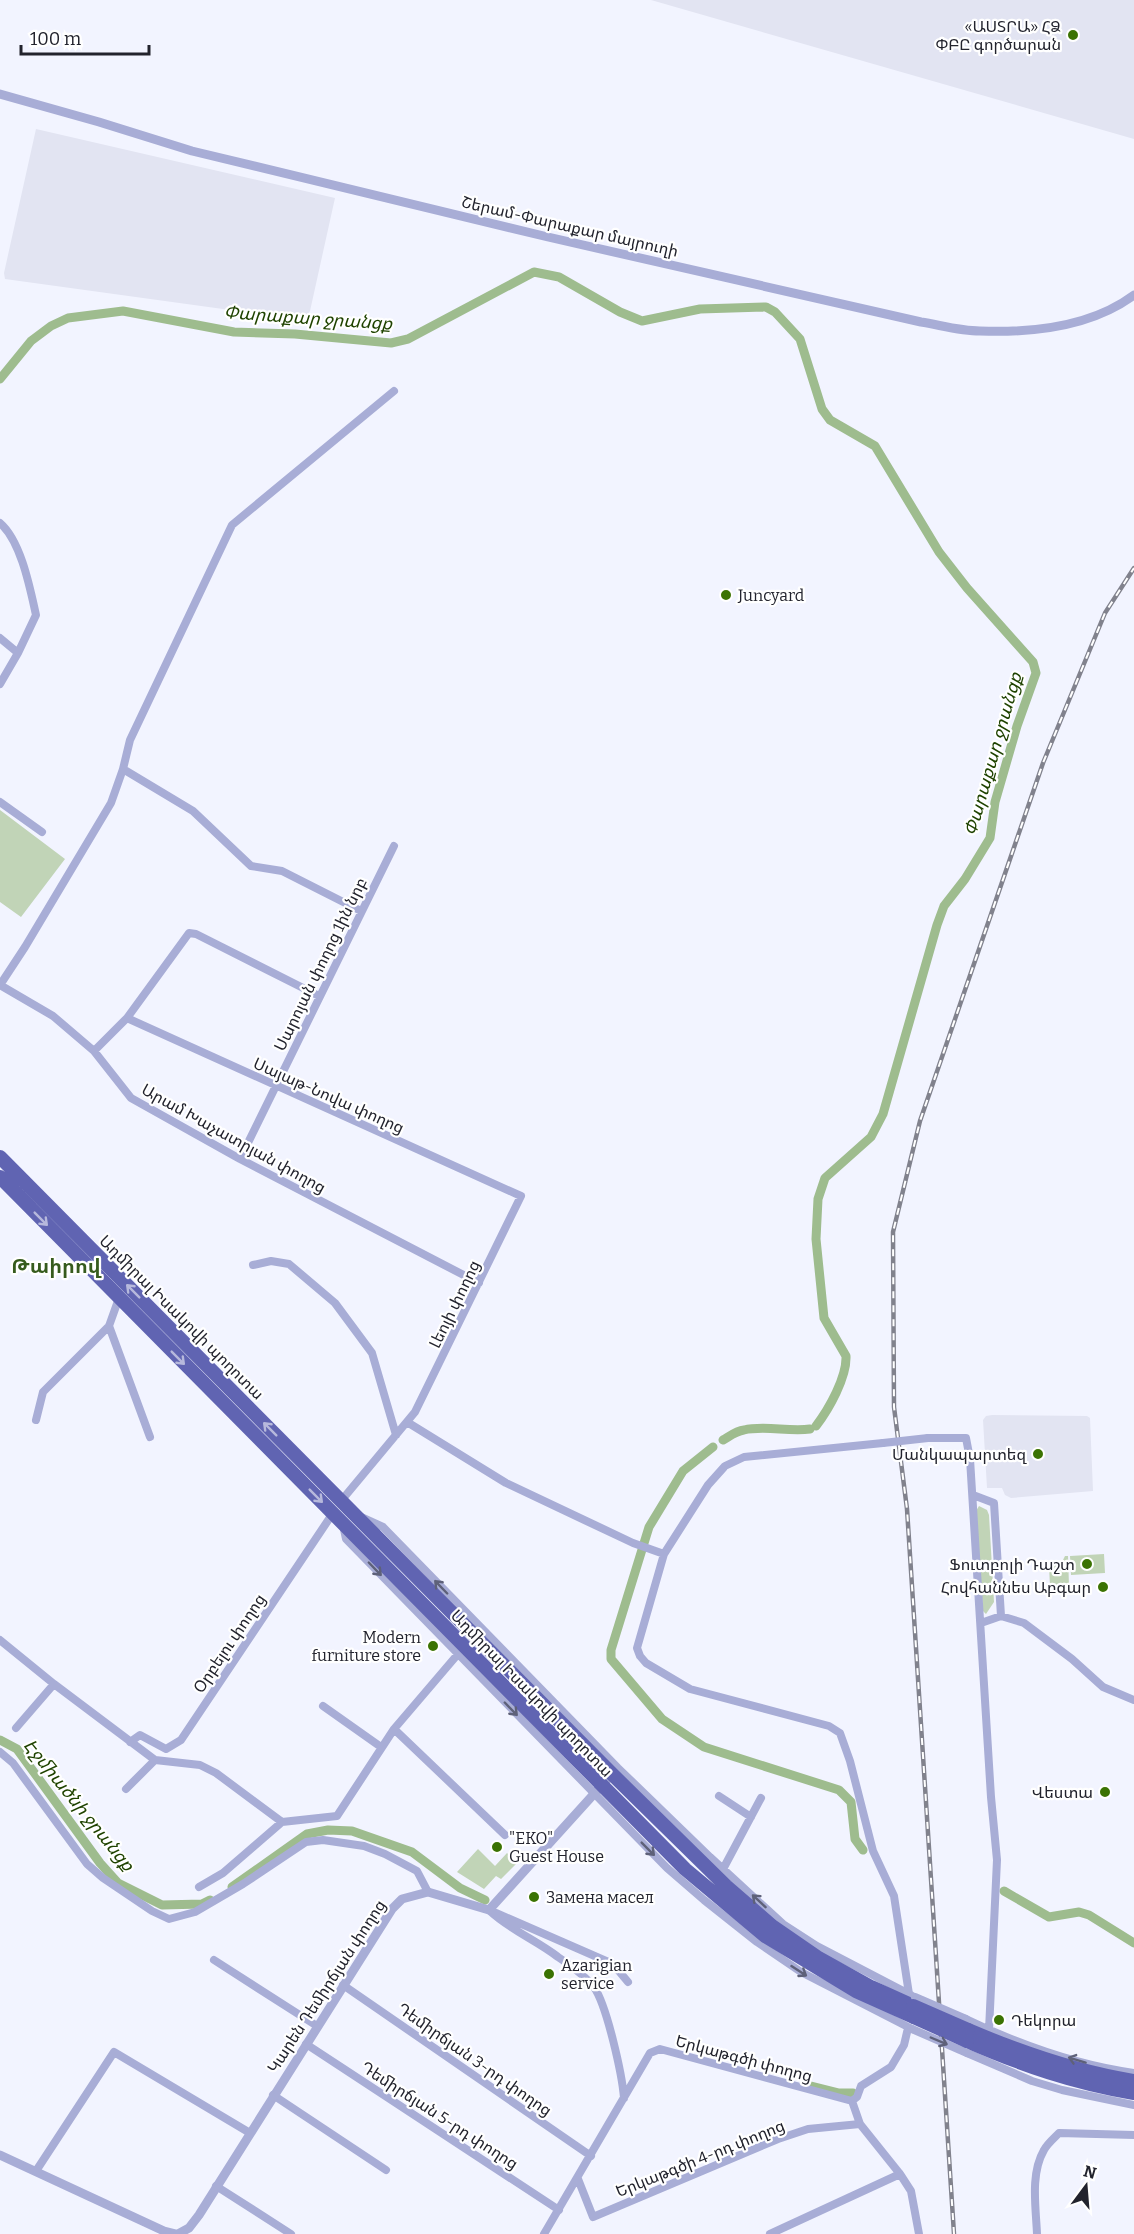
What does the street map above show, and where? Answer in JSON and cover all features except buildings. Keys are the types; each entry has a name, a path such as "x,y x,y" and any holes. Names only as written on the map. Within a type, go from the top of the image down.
{"highway":[{"name":"Ադմիրալ Իսակովի պողոտա","path":"0,1157 339,1512 597,1790 685,1869 765,1936 856,1991 967,2036 1064,2067 1134,2081"},
{"name":"Ադմիրալ Իսակովի պողոտա","path":"0,1177 119,1298 339,1512 355,1516 772,1926 817,1957 912,2012"},
{"name":"Ադմիրալ Իսակովի պողոտա","path":"967,2036 1007,2059 1061,2078 1134,2093"}],"street":[{"name":"Շերամ-Փարաքար մայրուղի","path":"0,94 203,153 537,234 921,322 978,331 1040,330 1090,318 1134,295"},
{"path":"0,985 111,803 130,740 232,525 394,391"},
{"path":"0,523 8,530 18,552 36,615 0,684"},
{"path":"0,638 18,653"},
{"path":"123,769 193,812 251,866 282,871 361,911"},
{"path":"0,802 42,831"},
{"name":"Սարոյան փողոց 1ին նրբ","path":"240,1159 394,846"},
{"path":"94,1051 126,1017 186,934 196,933 319,996"},
{"name":"Արամ Խաչատրյան փողոց","path":"0,985 53,1016 94,1051 131,1098 240,1159 479,1283"},
{"name":"Սայաթ-Նովա փողոց","path":"126,1017 521,1196"},
{"name":"Լեոյի փողոց","path":"339,1512 415,1412 521,1196"},
{"path":"253,1265 271,1262 290,1264 335,1303 372,1353 396,1435"},
{"path":"36,1420 43,1392 109,1326 119,1298"},
{"path":"109,1326 150,1437"},
{"path":"407,1422 506,1483 630,1541 664,1554"},
{"path":"919,2234 911,2191 860,2124 852,2101 857,2097 861,2086 891,2067 904,2045 912,2012 894,1896 873,1851 850,1761 840,1733 829,1726 690,1689 646,1663 637,1648 664,1554 708,1485 725,1466 744,1457 928,1438 966,1438 973,1496 991,1797 997,1860 989,2030"},
{"path":"973,1496 994,1503 1001,1616"},
{"path":"339,1512 346,1539 458,1654 597,1790"},
{"name":"Օրբելու փողոց","path":"130,1742 140,1735 166,1749 181,1740 339,1512"},
{"path":"981,1623 1001,1616 1024,1623 1072,1659 1103,1687 1134,1700"},
{"path":"0,1640 155,1760 200,1765 216,1773 282,1822"},
{"path":"199,1887 223,1873 282,1822 337,1816 394,1729 458,1654"},
{"path":"16,1728 54,1684"},
{"path":"323,1706 381,1747"},
{"path":"394,1729 505,1835"},
{"path":"0,1752 13,1763 87,1864 144,1906 169,1919 195,1912 243,1884 306,1842 323,1840 364,1846 385,1854 417,1871 428,1892 489,1910 613,1964 628,1982"},
{"path":"126,1789 155,1760"},
{"path":"489,1910 615,1771"},
{"path":"719,1796 751,1817"},
{"path":"720,1873 761,1798"},
{"name":"Կարեն Դեմիրճյան փողոց","path":"177,2234 189,2228 200,2215 273,2095 392,1909 402,1899 428,1892"},
{"path":"489,1910 501,1921 558,1956 592,1985 599,1996 620,2069 625,2100"},
{"path":"214,1960 317,2026"},
{"name":"Դեմիրճյան 3-րդ փողոց","path":"343,1985 591,2156"},
{"path":"912,2012 967,2036 1032,2081 1071,2092 1134,2104"},
{"path":"967,2036 989,2030 1082,2063 1134,2073"},
{"name":"Դեմիրճյան 5-րդ փողոց","path":"306,2044 559,2210"},
{"name":"Երկաթգծի փողոց","path":"544,2234 625,2100 650,2053 660,2049 852,2101"},
{"path":"36,2171 114,2052 250,2133"},
{"path":"273,2095 386,2170"},
{"name":"Երկաթգծի 4-րդ փողոց","path":"578,2179 593,2217 778,2139 808,2129 860,2124"},
{"path":"1037,2234 1035,2179 1038,2165 1044,2150 1059,2133 1134,2134"},
{"path":"0,2155 164,2231 177,2234"},
{"path":"770,2234 900,2174"},
{"path":"216,2186 291,2234"}],"shaded area":[{"name":"«ԱՍՏՐԱ» ՀՁ ՓԲԸ գործարան","path":"651,0 1134,0 1134,139"},
{"path":"36,129 335,198 310,311 305,318 252,313 5,279 4,273"},
{"name":"Մանկապարտեզ","path":"986,1416 1087,1416 1090,1418 1093,1491 1011,1498 1005,1495 1002,1488 987,1488 983,1420"}],"green space":[{"path":"0,810 65,859 21,917 0,902"},
{"path":"979,1506 987,1510 989,1515 994,1602 986,1614 983,1611 976,1511"},
{"name":"Ֆուտբոլի Դաշտ","path":"1104,1554 1105,1573 1071,1575 1070,1556"},
{"path":"1065,1556 1068,1556 1069,1586 1050,1587 1049,1565 1061,1564"},
{"path":"478,1849 495,1866 507,1853 517,1863 501,1879 496,1876 484,1889 457,1872"}],"waterway":[{"name":"Փարաքար ջրանցք","path":"0,379 31,341 51,326 68,318 123,311 234,332 295,334 391,343 408,339 534,272 559,277 620,312 642,321 700,309 766,307 775,312 800,339 822,409 830,420 875,446 939,552 967,588 1033,662 1036,673 1017,726 995,802 990,838 965,879 944,906 937,925 883,1114 871,1137 825,1178 818,1199 816,1239 824,1318 846,1356 846,1364 831,1402 816,1426"},
{"name":"Փարաքար ջրանցք","path":"723,1440 738,1431 752,1429 810,1429"},
{"name":"Փարաքար ջրանցք","path":"713,1447 683,1471 649,1527 611,1650 611,1659 662,1719 704,1747 839,1790 851,1802 855,1839 863,1850"},
{"name":"Էջմիածնի ջրանցք","path":"0,1740 17,1749 100,1863 118,1883 162,1905 202,1904 210,1900"},
{"name":"Էջմիածնի ջրանցք","path":"232,1887 307,1834 328,1830 352,1831 412,1852 460,1888 485,1900"},
{"name":"Փարաքար ջրանցք","path":"1004,1891 1049,1917 1079,1912 1089,1915 1134,1943"},
{"name":"Էջմիածնի ջրանցք","path":"811,2086 839,2093 853,2093"}],"railway":[{"path":"954,2234 907,1509 894,1407 893,1232 920,1121 1043,763 1105,613 1134,568"}],"place":[{"name":"«ԱՍՏՐԱ» ՀՁ ՓԲԸ գործարան","path":"1073,35"},
{"name":"Juncyard","path":"726,595"},
{"name":"Մանկապարտեզ","path":"1038,1454"},
{"name":"Ֆուտբոլի Դաշտ","path":"1087,1564"},
{"name":"Հովհաննես Աբգար","path":"1103,1587"},
{"name":"Modern furniture store","path":"433,1646"},
{"name":"Վեստա","path":"1105,1792"},
{"name":"\"ЕКО\" Guest House","path":"497,1847"},
{"name":"Замена масел","path":"534,1897"},
{"name":"Azarigian service","path":"549,1974"},
{"name":"Դեկորա","path":"999,2020"}],"district":[{"name":"Թաիրով","path":"56,1266"}]}
